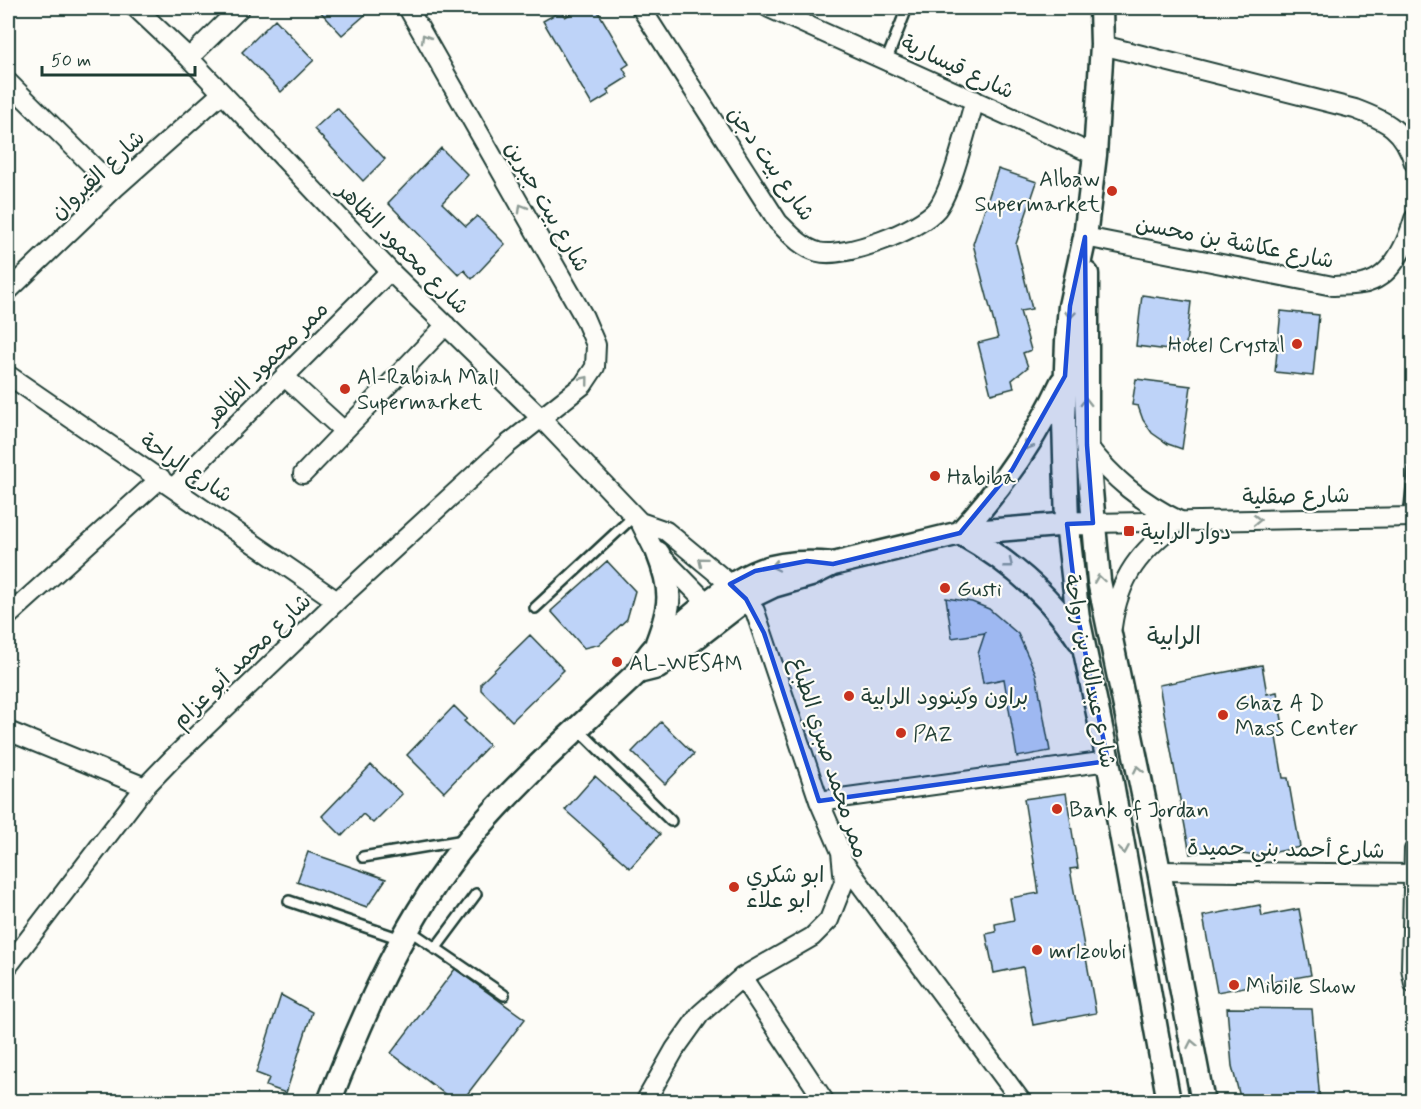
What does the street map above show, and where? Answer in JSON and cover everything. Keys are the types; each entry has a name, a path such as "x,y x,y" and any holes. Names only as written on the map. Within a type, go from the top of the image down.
{"street":[{"name":"شارع محمود الظاهر","path":"136,8 189,58 390,271 540,417 637,519 653,548 714,610"},
{"path":"189,58 240,8"},
{"name":"شارع بيت جبرين","path":"408,8 584,318 596,345 595,367 583,385 540,417"},
{"name":"شارع بيت دجن","path":"641,8 778,222 798,243 820,252 851,250 912,228 937,208 953,172 975,100"},
{"name":"شارع قيسارية","path":"769,8 887,59 1095,155"},
{"name":"شارع عبدالله بن رواحة","path":"1101,8 1102,45 1095,155 1085,237 1070,306 1065,376 1067,524 1074,587 1108,761 1169,1101"},
{"path":"1102,45 1355,109 1385,121 1408,144 1413,163"},
{"path":"8,82 114,188"},
{"name":"شارع القيروان","path":"8,291 114,188 221,94"},
{"name":"شارع عكاشة بن محسن","path":"1085,237 1333,286 1364,284 1391,267 1406,242 1413,219"},
{"name":"شارع عبدالله بن رواحة","path":"1085,237 1087,445 1099,581 1159,871 1203,1101"},
{"name":"ممر محمود الظاهر","path":"8,616 168,482 286,378 390,271"},
{"path":"303,474 446,325"},
{"name":"شارع الراحة","path":"8,375 168,482 337,601"},
{"path":"960,533 1017,463 1041,424 1065,376"},
{"path":"286,378 344,431"},
{"name":"شارع محمد أبو عزام","path":"8,966 145,787 337,601 540,417"},
{"path":"1087,445 1118,481 1137,497 1180,521 1151,542 1129,570 1115,603 1110,638"},
{"name":"شارع صقلية","path":"1093,523 1411,517"},
{"name":"شارع محمود الظاهر","path":"637,519 666,531 738,592"},
{"path":"329,1101 353,1041 406,935 469,840 522,781 638,672 649,652 738,592 755,571 807,561 833,564 960,533 1093,523"},
{"path":"960,533 1002,558 1039,590 1085,648"},
{"path":"656,646 670,600 669,581 658,553"},
{"name":"ممر محمد صبري الطباع","path":"645,1101 670,1057 700,1014 742,977 812,937 829,920 844,882 843,861 819,801 764,633 754,611 738,592"},
{"path":"638,672 658,667 714,610"},
{"path":"8,731 145,787"},
{"path":"819,801 1108,761"},
{"path":"1413,850 1413,984"},
{"path":"843,861 1022,1101"},
{"name":"شارع أحمد بني حميدة","path":"1159,871 1413,874"},
{"path":"742,977 825,1101"}],"lane":[{"path":"887,59 907,8"},
{"path":"1411,517 1413,469"},
{"path":"535,608 637,519"},
{"path":"578,729 671,820"},
{"path":"363,856 469,840"},
{"path":"435,949 476,894"},
{"path":"289,901 406,935 435,949 504,995"}],"highlighted area":[{"path":"1085,237 1087,445 1093,523 1067,524 1078,618 1108,761 819,801 764,633 746,599 730,584 755,571 807,561 833,564 960,533 1012,470 1065,376 1070,306"}],"building":[{"path":"317,8 373,8 342,35"},
{"path":"581,8 596,8 629,64 623,68 628,77 607,90 610,94 592,105 543,21 561,11 565,17"},
{"path":"275,19 314,60 281,92 242,52"},
{"path":"337,108 385,159 363,181 314,129"},
{"path":"441,148 468,175 442,203 466,226 477,216 505,244 472,279 464,270 459,275 388,203"},
{"path":"998,169 1037,182 1016,244 1032,309 1020,311 1031,350 1023,353 1028,367 1012,380 1014,388 991,394 978,343 998,338 973,244"},
{"path":"1142,295 1191,302 1185,352 1136,346"},
{"name":"Hotel Crystal","path":"1281,311 1319,315 1313,376 1275,372"},
{"path":"1136,379 1191,386 1182,449 1168,444 1152,433 1143,420 1138,406 1132,405"},
{"path":"607,561 635,591 627,619 600,644 584,648 551,611"},
{"path":"946,598 972,602 989,609 1018,634 1036,674 1050,751 1017,757 1004,679 983,683 978,654 985,633 952,638"},
{"path":"530,635 564,670 512,721 481,690 481,683"},
{"path":"1262,665 1267,694 1277,692 1285,736 1276,737 1283,778 1288,778 1300,847 1257,856 1226,852 1221,848 1190,854 1159,685"},
{"path":"454,706 467,719 464,721 489,745 444,792 407,755"},
{"path":"661,722 694,754 665,784 632,752"},
{"path":"371,765 402,794 373,823 363,814 342,836 322,816"},
{"path":"595,776 660,834 630,868 565,810"},
{"name":"mrlzoubi","path":"1066,793 1078,868 1070,869 1096,1013 1033,1025 1023,967 994,973 986,934 996,932 995,924 1014,920 1010,898 1039,893 1024,799"},
{"path":"308,852 386,879 367,907 297,882"},
{"path":"1260,905 1262,916 1299,909 1311,975 1217,992 1203,916"},
{"path":"455,969 525,1019 462,1101 454,1101 391,1053"},
{"path":"281,995 312,1012 286,1093 266,1086 269,1078 256,1073"},
{"path":"1227,1008 1312,1009 1320,1101 1241,1101 1232,1066"}],"place":[{"name":"Albaw Supermarket","path":"1112,191"},
{"name":"Hotel Crystal","path":"1297,344"},
{"name":"Al-Rabiah Mall Supermarket","path":"345,389"},
{"name":"Habiba","path":"935,476"},
{"name":"دوار الرابية","path":"1129,531"},
{"name":"Gusti","path":"945,588"},
{"name":"AL-WESAM","path":"617,662"},
{"name":"براون وكينوود الرابية","path":"849,696"},
{"name":"Ghaz A D Mass Center","path":"1223,715"},
{"name":"PAZ","path":"901,733"},
{"name":"Bank of Jordan","path":"1057,809"},
{"name":"ابو شكري ابو علاء","path":"734,887"},
{"name":"mrlzoubi","path":"1037,950"},
{"name":"Mibile Show","path":"1234,985"}],"district":[{"name":"الرابية","path":"1174,636"}]}
